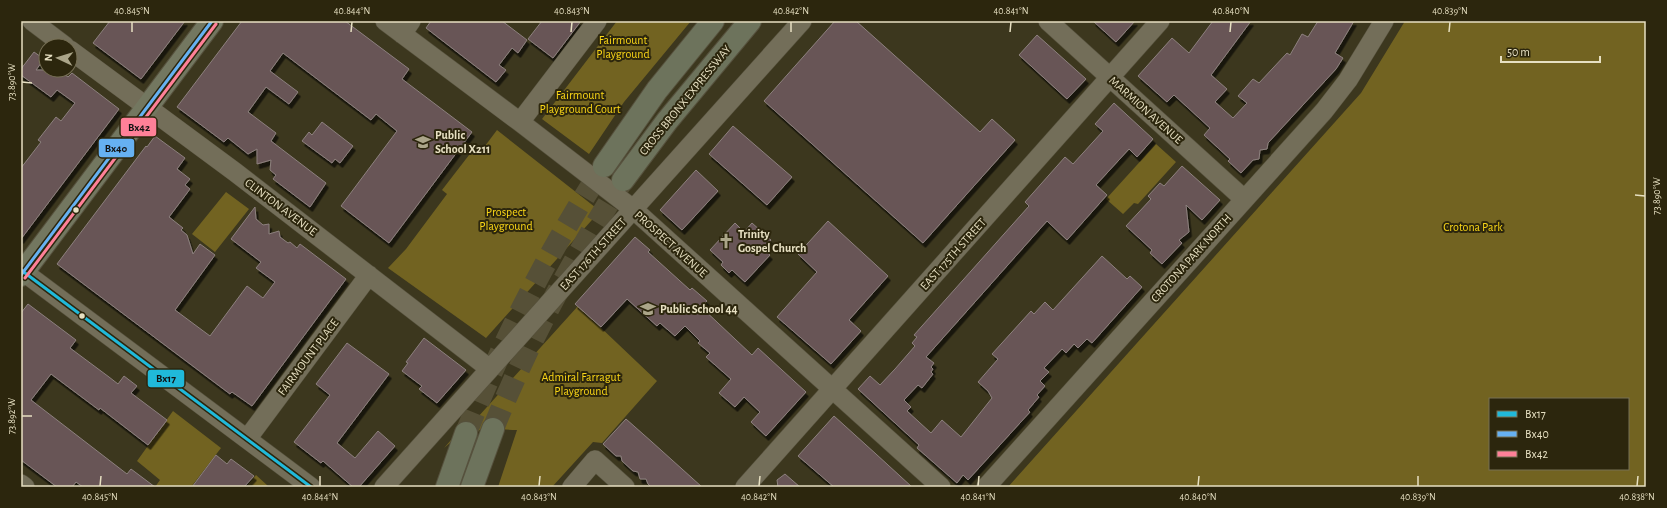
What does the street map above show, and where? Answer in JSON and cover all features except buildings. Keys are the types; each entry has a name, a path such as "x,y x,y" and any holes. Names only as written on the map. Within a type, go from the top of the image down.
{"highway":[{"name":"CROSS BRONX EXPRESSWAY","path":"604,166 657,90 713,21"},
{"name":"CROSS BRONX EXPRESSWAY","path":"624,180 667,121 750,21"},
{"path":"472,487 493,429"},
{"path":"447,487 466,433"}],"main road":[{"path":"22,272 212,21"}],"street":[{"path":"32,21 54,38"},
{"name":"PROSPECT AVENUE","path":"385,21 406,27 520,122 633,209 940,487"},
{"path":"520,122 597,21"},
{"name":"EAST 176TH STREET","path":"384,487 802,21"},
{"name":"MARMION AVENUE","path":"1048,21 1244,199"},
{"name":"EAST 175TH STREET","path":"745,487 1160,21"},
{"name":"CROTONA PARK NORTH","path":"986,487 1324,111 1348,80 1384,21"},
{"name":"CLINTON AVENUE","path":"78,56 490,368"},
{"path":"22,272 311,487"},
{"name":"FAIRMOUNT PLACE","path":"247,439 369,275"},
{"path":"572,487 595,460 625,487"},
{"path":"21,484 25,487"}],"green space":[{"path":"617,21 691,21 624,102 589,154 542,119"},
{"name":"Crotona Park","path":"1405,21 1646,21 1646,487 1008,487 1361,93"},
{"name":"Prospect Playground","path":"497,130 600,211 486,338 388,268 406,249 447,194 442,190 476,146 482,150"},
{"path":"1156,144 1176,162 1138,204 1134,203 1123,214 1106,199"},
{"path":"226,192 249,209 215,252 192,234"},
{"name":"Admiral Farragut Playground","path":"578,306 657,381 602,443 593,442 552,487 498,487 517,430 478,430 462,436 444,448 473,415 477,418"},
{"path":"173,411 221,448 191,487 155,487 160,480 137,461"},
{"path":"256,475 268,486 267,487 246,487"}],"tunnel":[{"path":"466,433 495,364 528,296 564,230 604,166"},
{"path":"493,429 521,364 552,302 604,210 623,180"}],"transit line":[{"name":"Bx40","path":"21,275 212,21"},
{"name":"Bx42","path":"25,278 216,24"},
{"name":"Bx17","path":"21,270 311,487"}],"place":[{"name":"Public School X211","path":"423,142"},
{"name":"Trinity Gospel Church","path":"726,241"},
{"name":"Public School 44","path":"648,309"}],"park label":[{"name":"Fairmount Playground","path":"623,47"},
{"name":"Fairmount Playground Court","path":"580,102"}]}
